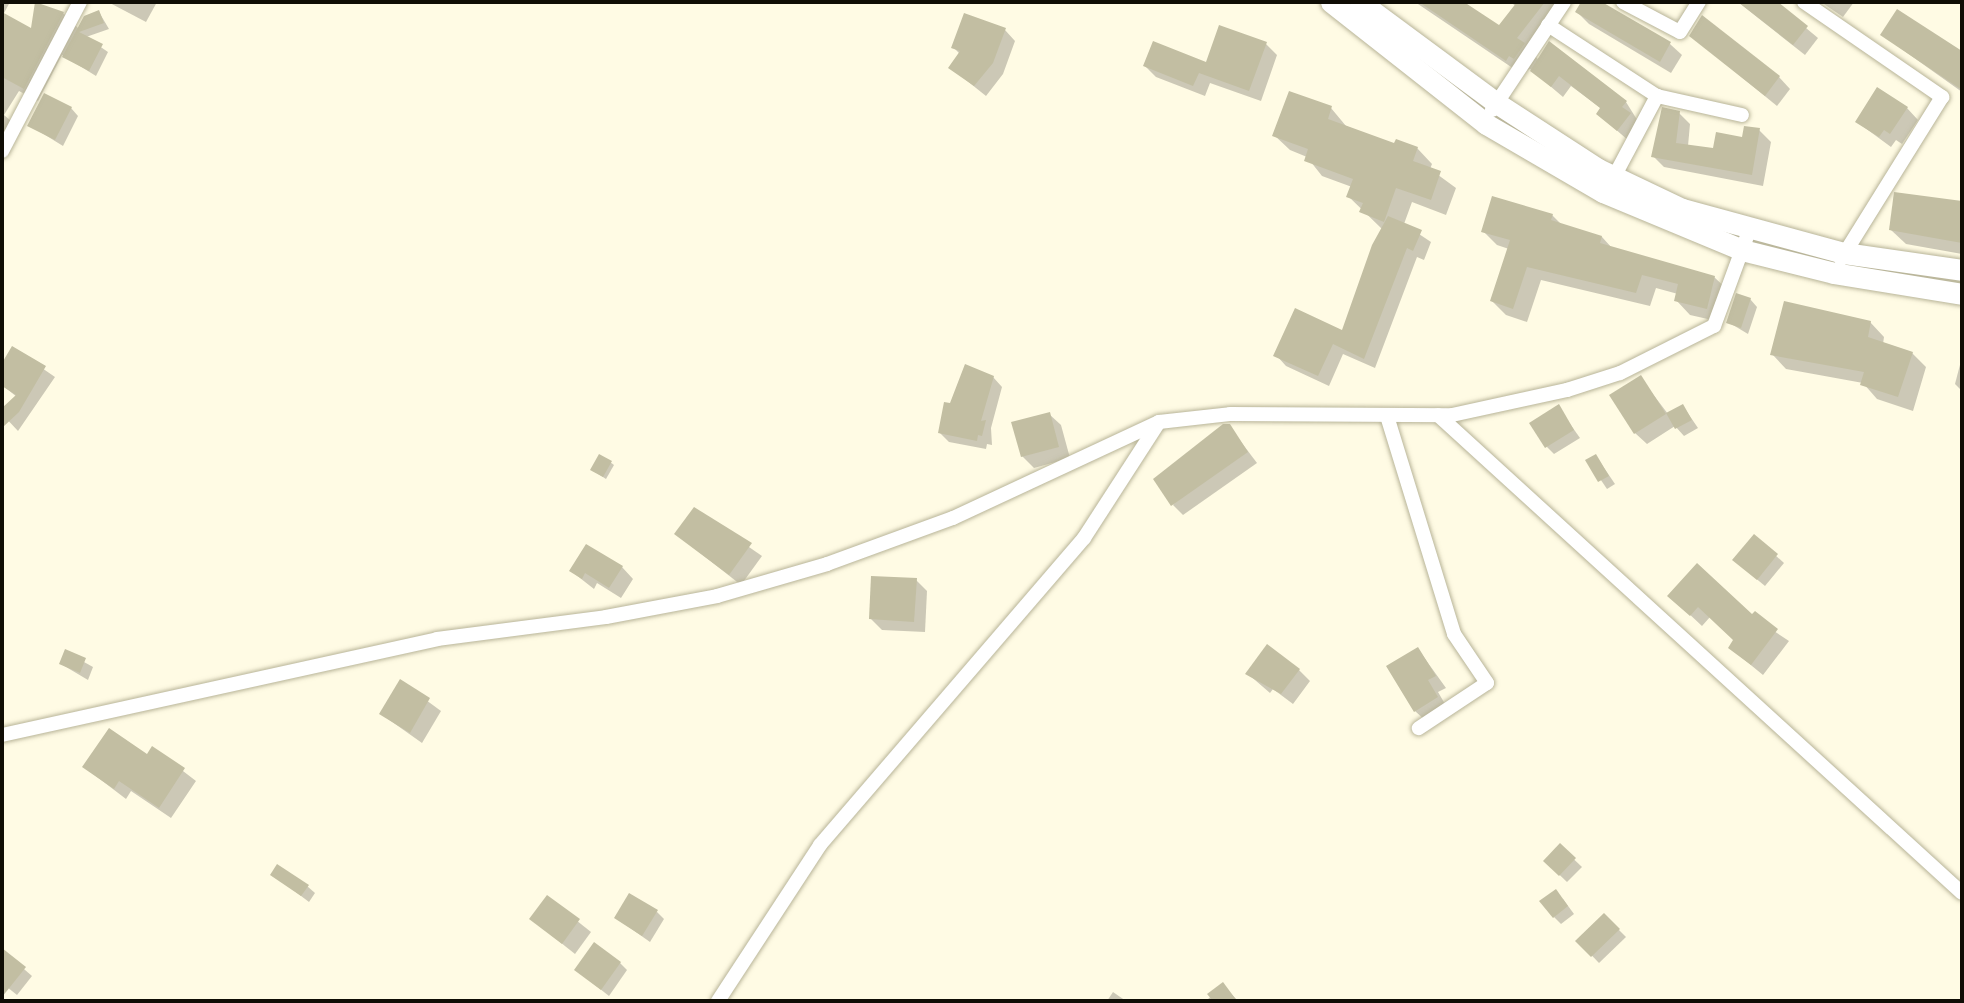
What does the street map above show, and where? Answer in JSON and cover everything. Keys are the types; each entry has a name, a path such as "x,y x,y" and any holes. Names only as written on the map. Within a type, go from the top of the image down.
{"main road":[{"path":"1331,2 1486,124 1603,192 1834,273 1962,295"},
{"path":"1360,2 1495,102 1614,177 1746,240 1962,270"}],"street":[{"path":"2,151 80,2"},
{"path":"1486,124 1495,102 1564,2"},
{"path":"1623,2 1680,32 1699,2"},
{"path":"1804,2 1942,97 1834,273"},
{"path":"1548,26 1657,96 1742,115"},
{"path":"1614,177 1657,96"},
{"path":"2,735 437,639 606,617 718,596 827,564 953,518 1159,422 1230,414 1356,412 1387,416 1438,415 1567,390 1620,373 1714,326 1746,240"},
{"path":"1438,415 1962,893"},
{"path":"1387,416 1454,634 1487,683 1419,728"},
{"path":"718,1001 820,845 1084,538 1159,422"}],"building":[{"path":"35,2 64,12 24,89 2,77 2,12 31,28"},
{"path":"1419,2 1464,2 1499,25 1517,2 1545,2 1517,38 1525,43 1514,59 1509,56 1506,61"},
{"path":"1581,2 1602,2 1671,42 1660,62 1575,12"},
{"path":"1738,2 1778,2 1808,26 1793,45"},
{"path":"1897,9 1962,51 1962,90 1880,35"},
{"path":"99,10 104,23 79,32 103,44 89,71 62,57 84,16"},
{"path":"964,13 1006,28 993,63 974,86 948,68 960,51 951,48"},
{"path":"1702,15 1780,76 1765,96 1689,36"},
{"path":"1219,25 1267,42 1249,91 1199,73 1193,86 1143,66 1153,41 1206,62"},
{"path":"1549,41 1627,101 1622,107 1631,113 1617,131 1596,114 1600,108 1559,76 1551,87 1530,71"},
{"path":"1877,87 1908,107 1890,134 1884,130 1879,137 1855,122"},
{"path":"1289,91 1332,106 1328,119 1394,143 1396,139 1418,147 1413,161 1441,171 1431,200 1396,188 1384,222 1359,212 1363,203 1346,197 1353,179 1304,161 1308,149 1272,136"},
{"path":"44,93 72,107 55,140 27,126"},
{"path":"1662,107 1680,111 1676,143 1713,148 1716,132 1742,137 1744,126 1760,128 1752,175 1651,157"},
{"path":"1894,192 1962,201 1962,243 1889,230"},
{"path":"1492,196 1553,214 1551,220 1602,236 1600,243 1715,276 1707,309 1674,301 1678,284 1642,275 1636,293 1527,267 1513,309 1490,301 1510,240 1481,232"},
{"path":"1388,216 1422,230 1413,251 1407,248 1364,359 1333,344 1318,376 1273,356 1295,308 1342,330 1372,245"},
{"path":"1736,293 1751,298 1741,328 1726,323"},
{"path":"1784,301 1871,321 1868,337 1913,352 1898,397 1860,385 1864,372 1770,355"},
{"path":"12,346 46,366 19,412 2,428 2,408 16,395 2,386 2,363"},
{"path":"965,364 994,376 981,421 986,420 982,436 978,435 977,441 938,433 944,402 950,403"},
{"path":"1641,375 1666,414 1634,434 1609,395"},
{"path":"1559,404 1574,430 1545,448 1529,423"},
{"path":"1683,404 1692,420 1675,429 1666,413"},
{"path":"1050,412 1059,447 1021,457 1011,422"},
{"path":"1223,424 1230,424 1248,452 1171,506 1153,479"},
{"path":"599,454 612,461 603,477 590,470"},
{"path":"1596,454 1609,476 1598,482 1585,460"},
{"path":"694,507 752,543 729,575 674,534"},
{"path":"1754,534 1778,554 1757,580 1732,560"},
{"path":"586,544 623,566 609,588 585,573 582,579 569,571"},
{"path":"1697,563 1752,614 1755,611 1778,629 1751,665 1728,648 1733,640 1698,607 1690,616 1667,596"},
{"path":"871,576 917,578 914,622 869,619"},
{"path":"1267,644 1300,669 1281,694 1245,674"},
{"path":"1418,647 1436,676 1428,680 1438,697 1414,712 1386,666"},
{"path":"65,649 86,658 80,673 59,664"},
{"path":"400,679 430,698 410,733 379,714"},
{"path":"109,728 147,754 152,746 185,768 159,808 119,781 114,789 82,767"},
{"path":"1560,843 1576,858 1559,876 1543,861"},
{"path":"277,864 309,885 301,896 270,875"},
{"path":"1556,889 1568,906 1553,918 1539,901"},
{"path":"629,893 658,910 642,936 614,918"},
{"path":"547,895 580,919 562,944 529,919"},
{"path":"1604,913 1620,929 1591,957 1575,941"},
{"path":"594,942 621,962 601,990 574,970"},
{"path":"2,948 26,967 2,997"},
{"path":"1223,982 1237,1001 1213,1001 1207,994"}]}
